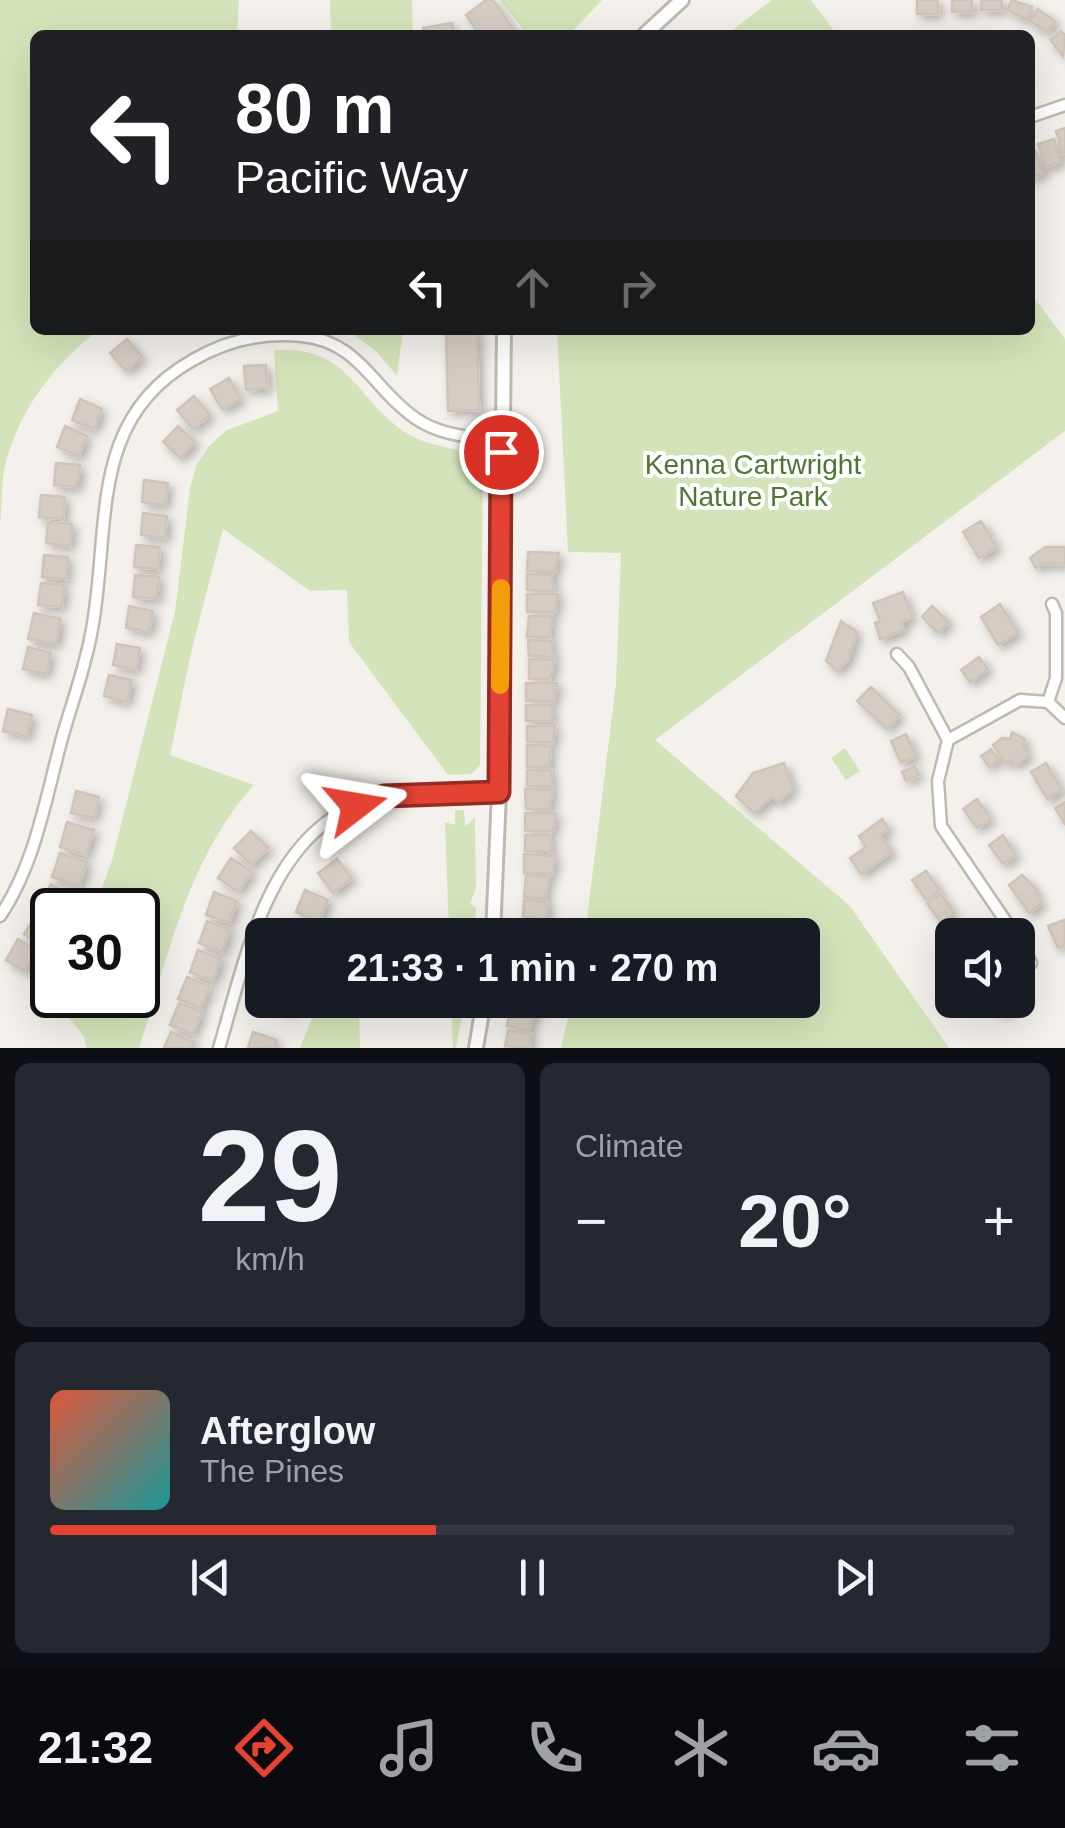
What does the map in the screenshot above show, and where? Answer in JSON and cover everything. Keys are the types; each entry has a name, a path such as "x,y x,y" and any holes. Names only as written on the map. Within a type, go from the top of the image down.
{"street":[{"path":"649,30 682,0"},
{"path":"1035,115 1065,105"},
{"path":"0,916 33,842 92,631 112,464 124,431 141,401 165,375 234,341 269,335"},
{"path":"291,335 336,346 362,362 398,405 418,421 448,433 502,441"},
{"path":"494,918 499,792 504,335"},
{"path":"1048,702 1056,678 1056,613 1052,604"},
{"path":"897,654 909,667 948,740 938,781 941,826 1004,918"},
{"path":"948,740 1020,700 1048,702 1065,718"},
{"path":"219,1048 263,907 299,849 356,806 384,796 499,792"},
{"path":"476,1048 481,1018"}],"green space":[{"path":"0,0 239,0 237,30 30,30 30,335 92,335 54,371 20,423 4,469 0,524"},
{"path":"330,0 412,0 413,30 331,30"},
{"path":"500,0 602,0 574,30 524,30"},
{"path":"772,0 811,0 833,30 733,30"},
{"name":"Kenna Cartwright Nature Park","path":"1035,299 1065,339 1065,431 655,740 850,906 949,1048 561,1048 568,1018 820,1018 820,918 587,918 616,683 621,553 568,552 557,335 1035,335"},
{"path":"354,335 402,335 397,376 378,353"},
{"path":"274,350 301,351 338,367 393,423 412,436 469,454 483,463 480,765 471,774 448,775 349,642 347,590 310,591 223,529 192,648 170,755 254,785 231,814 196,877 160,980 160,888 102,888 175,612 196,466 209,446 227,430 278,411"},
{"path":"845,748 860,771 846,780 831,758"},
{"path":"455,810 464,810 465,826 475,818 476,888 470,904 476,908 475,918 448,918 445,822 455,825"},
{"path":"69,1018 148,1018 139,1048 87,1048 83,1035"},
{"path":"312,1018 359,1018 360,1048 300,1048"},
{"path":"452,1018 462,1018 456,1048"}],"building":[{"path":"486,0 493,0 514,30 476,30 466,15"},
{"path":"917,0 938,0 938,14 917,14"},
{"path":"952,0 972,0 972,12 952,12"},
{"path":"981,0 1002,0 1002,10 981,10"},
{"path":"1012,0 1032,7 1026,19 1007,10"},
{"path":"1038,9 1055,21 1047,32 1030,21"},
{"path":"452,23 453,30 423,30"},
{"path":"1061,31 1065,35 1063,56 1050,40"},
{"path":"1065,128 1065,153 1063,154 1056,131"},
{"path":"1054,139 1061,162 1046,167 1038,144"},
{"path":"1035,151 1043,174 1035,176"},
{"path":"446,335 477,335 479,410 448,411"},
{"path":"127,339 142,357 126,371 110,353"},
{"path":"266,365 268,388 246,390 244,366"},
{"path":"229,378 241,399 222,409 210,389"},
{"path":"194,396 210,415 193,429 177,410"},
{"path":"80,399 102,409 94,429 72,420"},
{"path":"65,426 87,436 79,456 57,447"},
{"path":"178,426 195,442 180,458 163,442"},
{"path":"56,463 80,465 77,487 54,485"},
{"path":"144,480 168,483 165,505 142,502"},
{"path":"41,495 65,497 63,519 39,517"},
{"path":"143,513 167,516 165,538 141,535"},
{"path":"981,521 997,547 979,558 963,532"},
{"path":"48,522 72,524 70,546 46,543"},
{"path":"136,545 160,547 158,569 134,567"},
{"path":"1045,547 1065,547 1065,564 1043,564 1036,568 1030,558"},
{"path":"528,552 559,553 555,572 527,571"},
{"path":"44,555 68,557 66,579 42,577"},
{"path":"527,574 552,575 554,591 527,590"},
{"path":"135,575 159,577 157,599 133,597"},
{"path":"41,583 64,585 62,607 38,605"},
{"path":"903,592 912,618 901,622 904,630 880,639 875,623 880,621 873,603"},
{"path":"527,594 558,594 555,612 527,612"},
{"path":"1000,604 1018,633 998,645 981,617"},
{"path":"129,606 153,611 149,632 126,628"},
{"path":"932,606 949,622 938,633 922,617"},
{"path":"34,613 61,619 56,644 28,639"},
{"path":"529,616 552,616 550,637 527,637"},
{"path":"841,621 857,632 848,660 837,671 826,661"},
{"path":"528,640 552,641 553,657 529,656"},
{"path":"117,644 140,648 136,670 113,665"},
{"path":"28,647 51,653 46,674 23,669"},
{"path":"979,657 988,669 970,682 961,670"},
{"path":"529,659 555,660 550,679 529,679"},
{"path":"109,675 132,680 127,702 104,696"},
{"path":"526,683 557,683 554,701 526,701"},
{"path":"871,687 900,715 887,729 857,701"},
{"path":"526,705 551,705 553,721 526,721"},
{"path":"8,709 32,715 27,736 3,731"},
{"path":"527,726 555,726 553,742 527,742"},
{"path":"1012,732 1025,739 1023,746 1029,755 1016,765 1012,760 1007,764 993,745 1002,738 1010,739"},
{"path":"906,734 916,756 901,763 891,741"},
{"path":"527,745 551,746 549,767 527,767"},
{"path":"991,749 998,760 989,767 981,756"},
{"path":"784,763 793,789 779,802 772,797 754,813 736,796 753,773"},
{"path":"1046,763 1062,790 1047,799 1031,772"},
{"path":"915,766 919,775 906,781 902,772"},
{"path":"527,770 551,770 552,787 527,786"},
{"path":"525,789 553,790 549,810 526,809"},
{"path":"76,791 99,797 94,818 71,813"},
{"path":"977,799 991,819 977,828 963,809"},
{"path":"1065,802 1065,824 1055,808"},
{"path":"525,813 556,813 553,831 525,831"},
{"path":"882,819 889,829 880,835 892,852 861,874 850,858 866,847 859,836"},
{"path":"67,822 94,830 86,855 60,847"},
{"path":"251,831 269,848 251,865 234,848"},
{"path":"525,835 550,835 552,852 525,851"},
{"path":"1003,835 1016,855 1003,864 989,845"},
{"path":"60,853 87,862 79,886 52,877"},
{"path":"524,854 555,856 552,874 524,873"},
{"path":"231,858 252,872 238,892 218,878"},
{"path":"337,859 352,878 333,893 318,873"},
{"path":"926,871 940,890 926,900 912,880"},
{"path":"526,875 549,877 545,899 524,897"},
{"path":"1022,875 1038,891 1035,893 1042,903 1029,913 1009,885"},
{"path":"305,890 328,900 321,918 296,912"},
{"path":"214,892 237,901 229,923 206,915"},
{"path":"941,894 954,913 938,918 927,903"},
{"path":"524,900 547,902 548,918 523,917"},
{"path":"1064,920 1065,945 1058,948 1048,926"},
{"path":"207,921 230,929 222,952 199,943"},
{"path":"18,939 30,947 30,963 25,971 6,960"},
{"path":"198,950 221,959 213,981 190,972"},
{"path":"187,977 210,986 201,1008 178,999"},
{"path":"179,1003 202,1012 193,1034 170,1025"},
{"path":"509,1018 533,1018 529,1031 507,1026"},
{"path":"508,1030 531,1034 530,1048 505,1046"},
{"path":"171,1032 194,1042 191,1048 164,1048"},
{"path":"253,1032 277,1040 274,1048 248,1048"}],"slow traffic":[{"path":"500,685 501,588"}],"route":[{"path":"356,806 384,796 499,792 501,452"}]}
